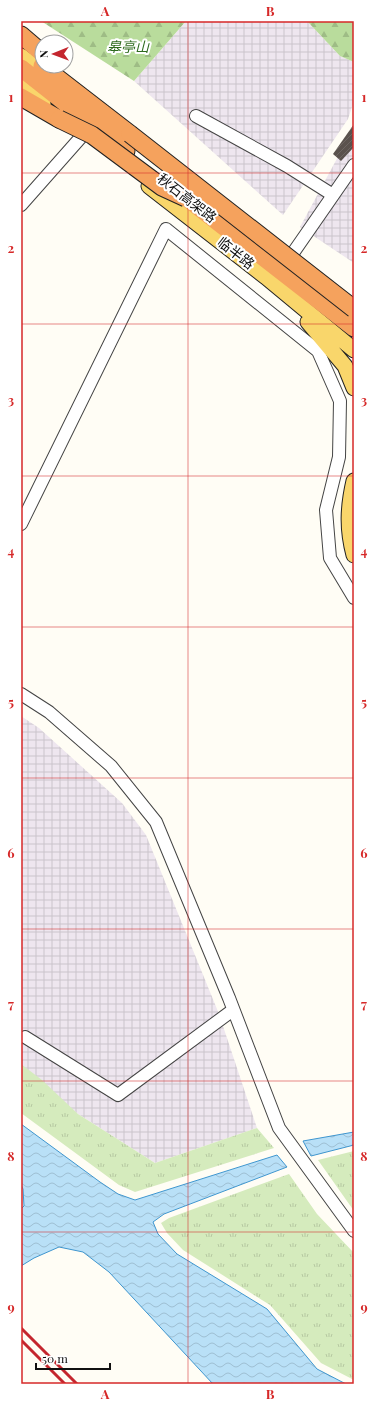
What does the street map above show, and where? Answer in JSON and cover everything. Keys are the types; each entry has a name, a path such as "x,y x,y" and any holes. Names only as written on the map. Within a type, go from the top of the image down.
{"highway":[{"path":"21,35 34,47"},
{"name":"秋石高架路","path":"21,50 34,60"},
{"name":"秋石高架路","path":"21,68 354,328"},
{"name":"秋石高架路","path":"52,74 354,308"},
{"path":"68,74 99,99 130,134"},
{"path":"21,97 53,116 92,135 162,187 186,198"}],"main road":[{"path":"21,56 107,121 354,298"},
{"name":"临半路","path":"21,85 82,136 150,186 266,277 354,350"},
{"path":"266,277 318,333 345,366 354,388"},
{"path":"354,481 349,516 350,540 354,555"}],"street":[{"path":"196,116 287,166 333,195"},
{"path":"21,205 82,136"},
{"path":"293,253 333,195 349,182 354,165"},
{"path":"21,524 166,229 318,351 340,402 339,457 326,510 330,558 354,598"},
{"path":"21,694 49,712 111,766 156,822 233,1010 279,1128 354,1231"},
{"path":"25,1037 118,1095 233,1010"}],"shaded area":[{"path":"186,21 307,21 340,56 354,62 354,101 348,119 283,215 134,81"},
{"path":"354,127 354,263 300,227"},
{"path":"21,716 39,728 122,803 146,835 219,1014 257,1128 155,1163 78,1114 21,1067"}],"green space":[{"name":"皋亭山","path":"41,21 186,21 134,81 74,42 74,34 61,34"},
{"path":"307,21 354,21 354,62 340,56"},
{"path":"21,1064 42,1080 78,1114 155,1163 257,1128 274,1148 135,1192 119,1185 21,1113"},
{"path":"354,1151 354,1211 318,1160"},
{"path":"289,1174 317,1214 354,1253 354,1380 321,1363 270,1305 183,1250 167,1233 161,1223 169,1218"}],"water":[{"path":"21,1124 118,1194 135,1200 277,1155 287,1167 164,1214 153,1222 158,1234 177,1254 267,1309 317,1369 346,1384 213,1384 109,1272 83,1252 59,1247 34,1258 21,1266 21,1209 24,1206 23,1189 21,1185"},
{"path":"354,1132 354,1145 311,1156 303,1141"}],"building":[{"path":"354,124 354,147 341,161 333,154"}],"railway":[{"path":"21,1328 77,1384"},
{"path":"21,1340 65,1384"}]}
